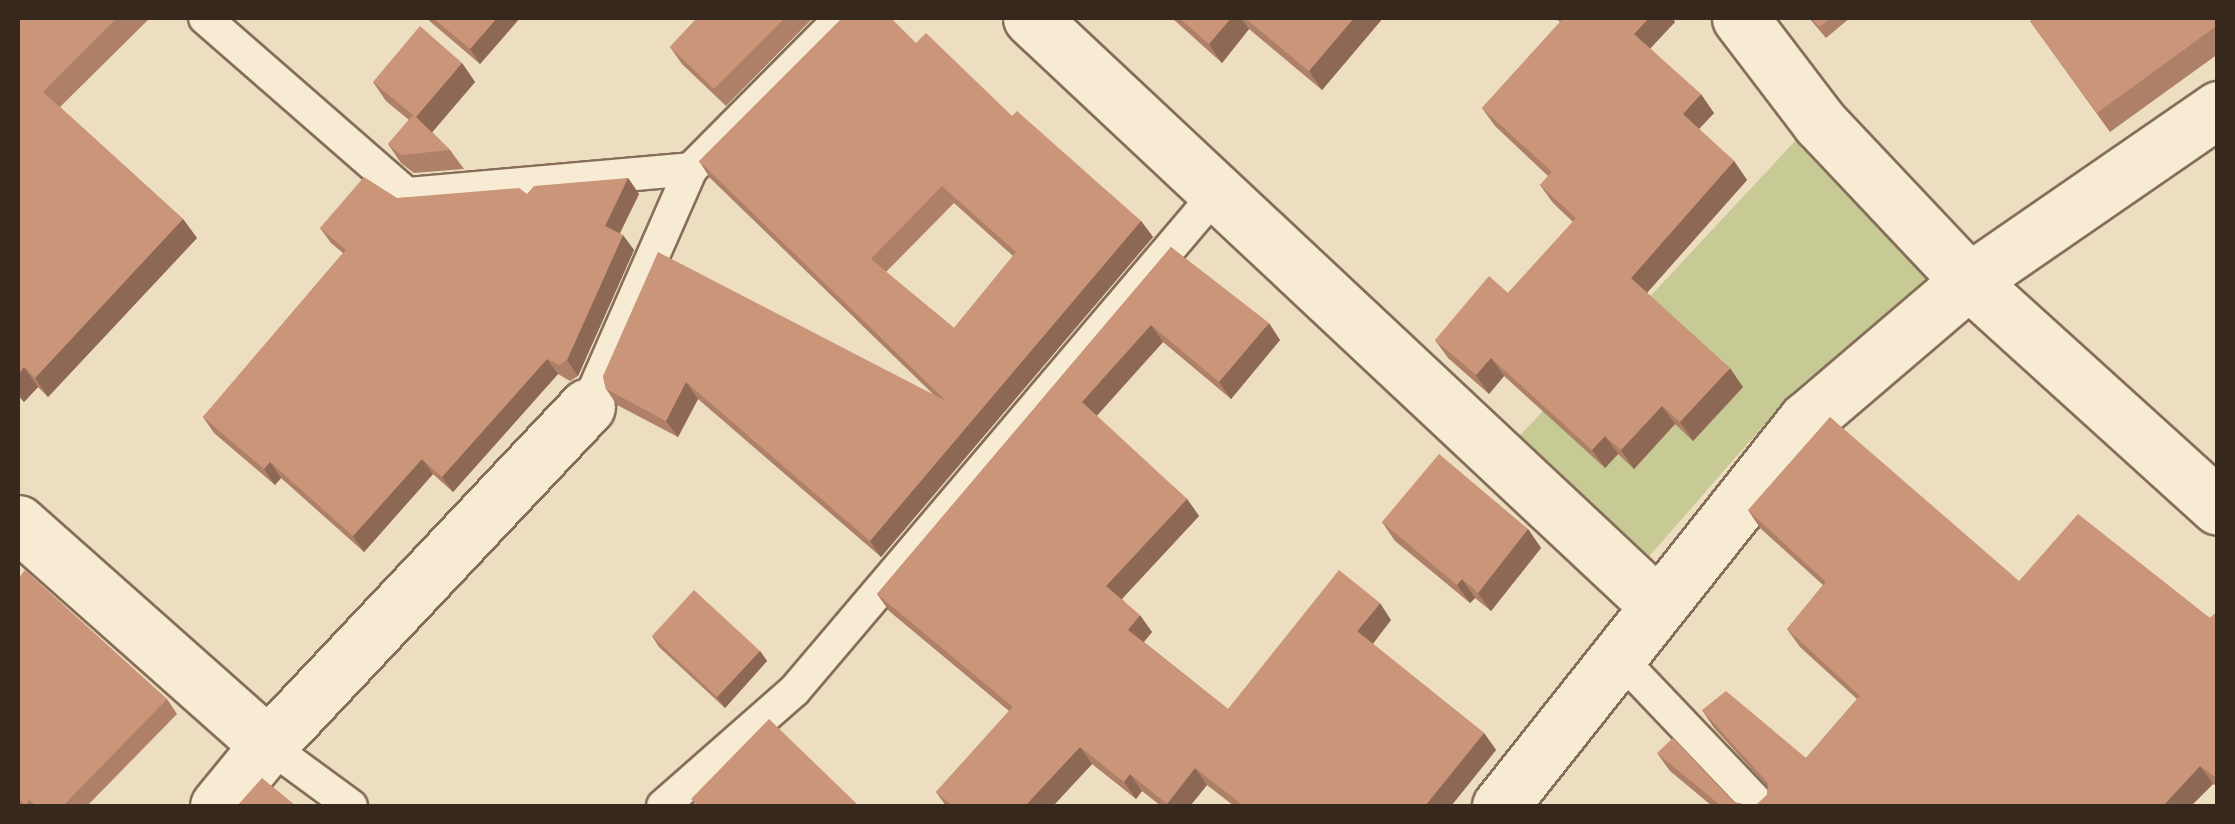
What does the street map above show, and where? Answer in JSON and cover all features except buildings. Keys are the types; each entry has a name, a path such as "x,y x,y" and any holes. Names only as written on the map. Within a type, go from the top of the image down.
{"street":[{"path":"1031,18 1220,189 1655,603"},
{"path":"1740,18 1820,123 1970,280 2218,507"},
{"path":"1500,806 1655,603 1806,420 1970,280 2218,110"},
{"path":"218,806 268,744 587,406"},
{"path":"18,523 268,744"}],"lane":[{"path":"205,18 407,194 691,168"},
{"path":"587,406 691,168 842,18"},
{"path":"664,806 794,691 1220,189"},
{"path":"1616,654 1761,806"},
{"path":"268,744 351,806"}],"green space":[{"path":"1797,139 1939,284 1770,418 1646,560 1513,443"}]}
